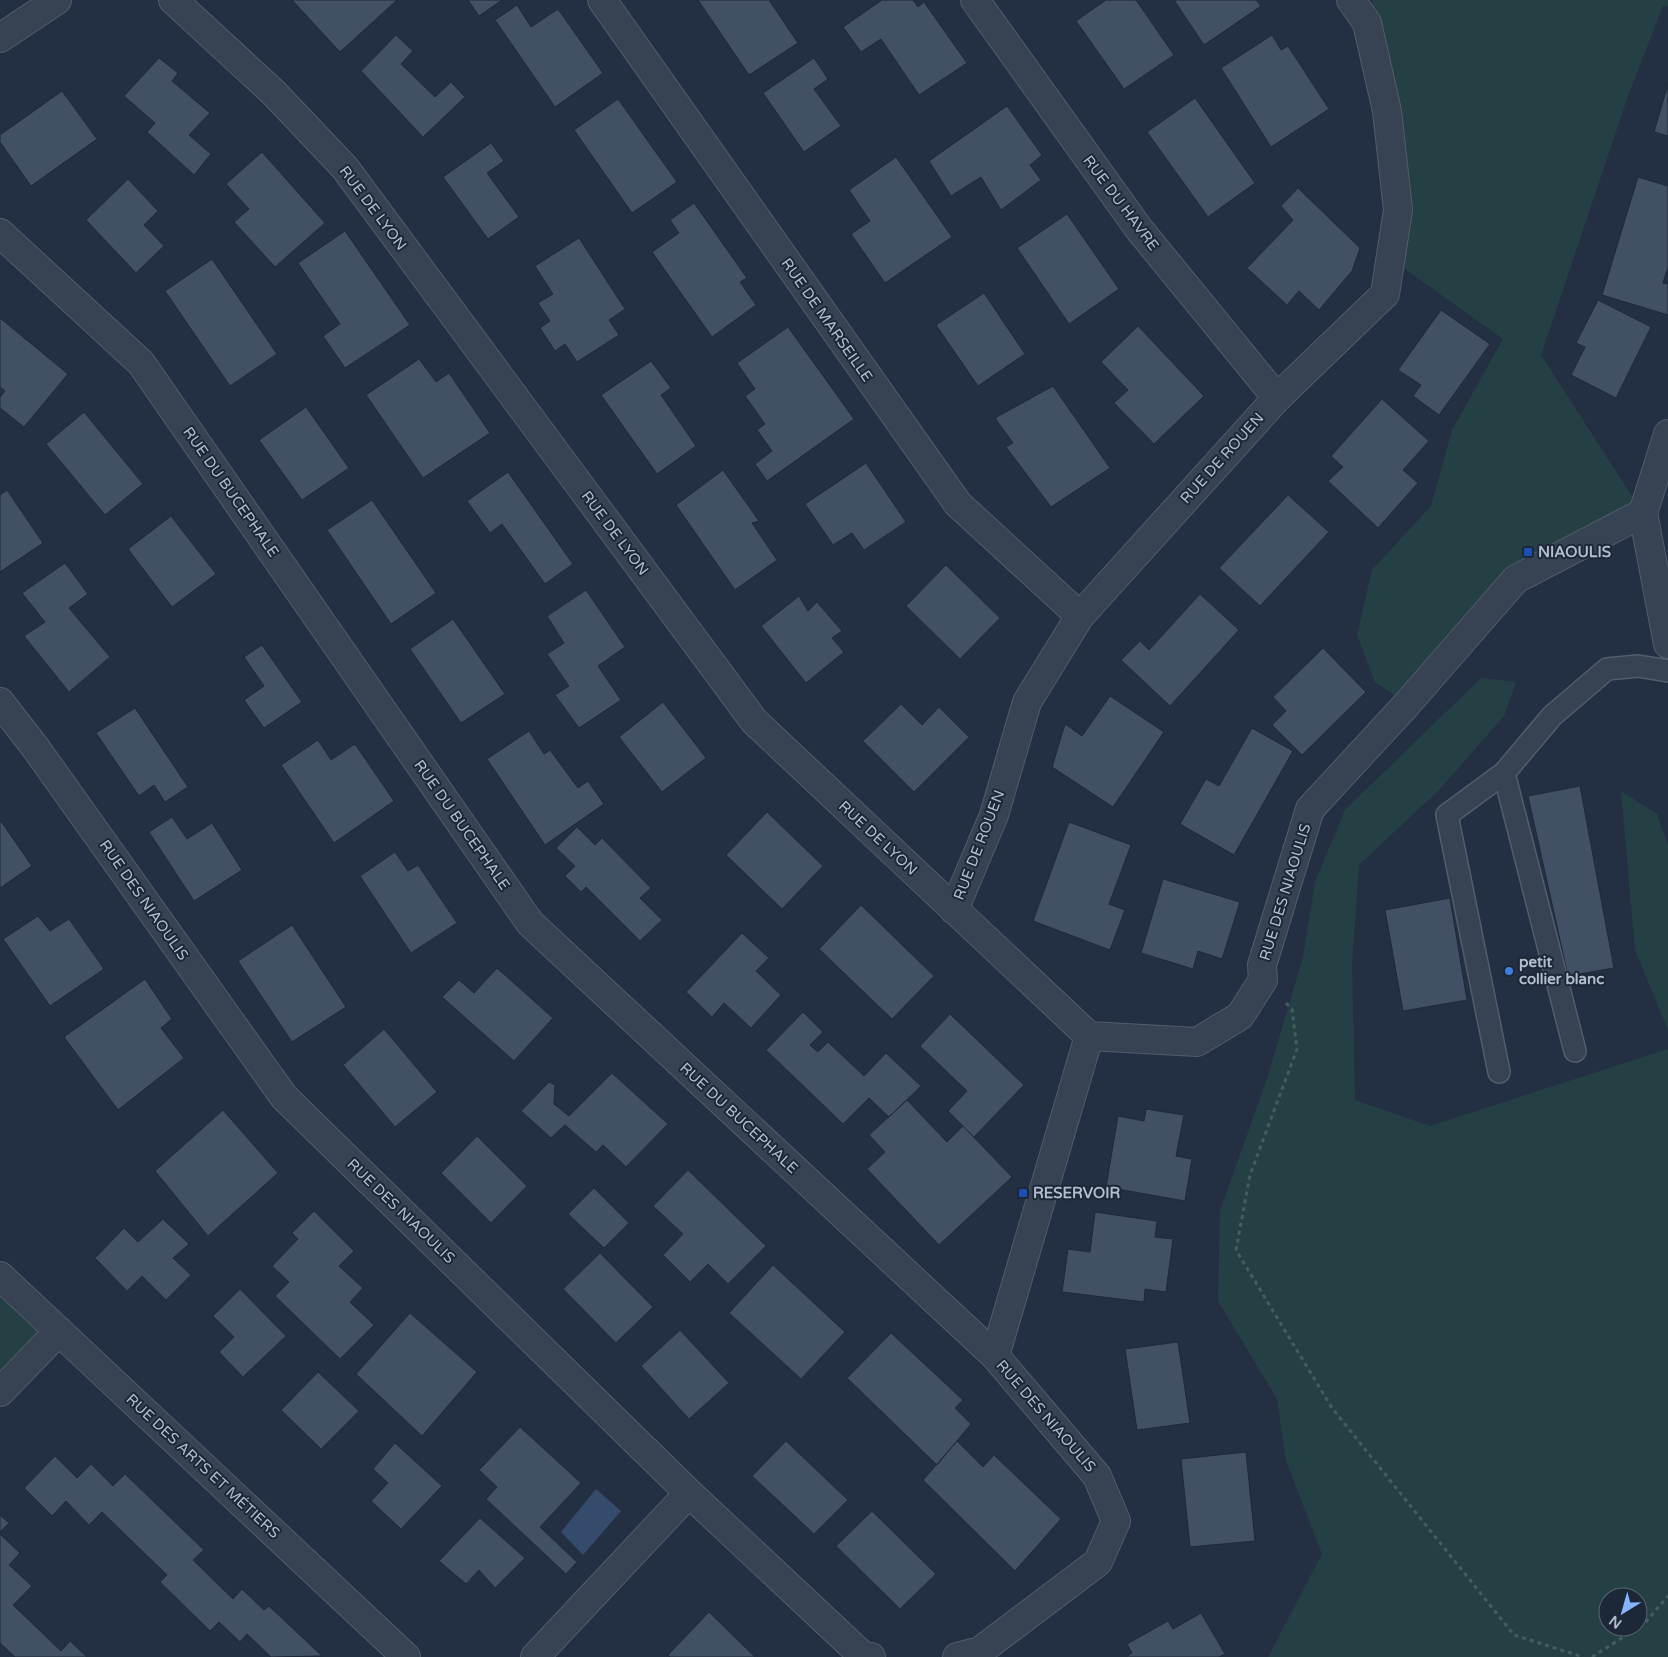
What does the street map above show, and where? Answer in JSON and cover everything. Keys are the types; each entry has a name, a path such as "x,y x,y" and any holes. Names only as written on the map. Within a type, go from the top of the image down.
{"street":[{"path":"0,38 57,0"},
{"name":"RUE DE LYON","path":"173,0 274,93 345,168 754,721 1089,1036"},
{"name":"RUE DE MARSEILLE","path":"602,0 958,504 1080,616"},
{"name":"RUE DU HAVRE","path":"975,0 1139,229 1277,398"},
{"name":"RUE DE ROUEN","path":"954,910 994,815 1028,702 1080,616 1277,398 1385,294 1398,210 1387,111 1367,23 1351,0"},
{"name":"RUE DU BUCEPHALE","path":"0,233 141,363 530,923 995,1356"},
{"path":"1668,434 1643,513 1668,644"},
{"name":"RUE DES NIAOULIS","path":"957,1657 980,1651 1098,1562 1116,1521 1097,1476 995,1356 1089,1036 1197,1042 1240,1016 1263,980 1262,965 1310,809 1407,704 1516,579 1643,513"},
{"name":"RUE DES NIAOULIS","path":"0,702 41,755 284,1097 689,1493 863,1656 871,1657"},
{"name":"RUE DES ARTS ET MÉTIERS","path":"0,1276 406,1657"},
{"path":"0,1392 59,1331"},
{"path":"535,1657 689,1493"}],"lane":[{"path":"1499,1072 1447,815 1504,772 1552,716 1607,668 1638,666 1668,671"},
{"path":"1504,772 1575,1051"}],"path":[{"path":"1263,980 1292,1009 1297,1049 1250,1175 1236,1250 1332,1408 1514,1635 1583,1657"},
{"path":"1592,1657 1644,1624 1668,1596"}],"green space":[{"path":"1373,0 1668,0 1668,6 1663,6 1629,93 1541,355 1643,513 1516,579 1407,704 1375,682 1357,635 1372,570 1431,506 1452,430 1503,339 1391,259 1367,23"},
{"path":"1481,678 1516,682 1504,716 1439,790 1359,865 1352,964 1355,1100 1430,1126 1668,1049 1668,1657 1268,1657 1322,1554 1286,1461 1277,1399 1218,1301 1220,1211 1267,1079 1303,957 1315,882 1345,810"},
{"path":"1621,791 1657,814 1668,845 1668,1030 1635,950"},
{"path":"0,1276 59,1331 0,1392"}],"water":[{"path":"596,1489 621,1511 583,1555 561,1532"}],"building":[{"path":"292,0 397,0 340,52"},
{"path":"468,0 502,0 479,16"},
{"path":"698,0 769,0 798,43 749,75"},
{"path":"882,0 913,0 918,7 924,2 967,63 919,95 881,39 861,52 843,27"},
{"path":"1106,0 1136,0 1174,55 1124,89 1076,21"},
{"path":"1174,0 1256,0 1261,6 1204,45"},
{"path":"517,5 531,27 558,9 603,73 555,107 495,20"},
{"path":"396,35 413,51 401,64 435,97 451,82 465,97 423,137 361,71"},
{"path":"1272,35 1281,50 1288,46 1329,109 1271,147 1221,68"},
{"path":"159,58 178,73 172,81 210,113 189,135 211,154 194,175 147,132 155,123 124,96"},
{"path":"814,58 828,79 814,89 841,126 804,152 763,93"},
{"path":"1668,84 1668,136 1654,132"},
{"path":"62,91 97,139 31,186 0,142 0,135"},
{"path":"1195,98 1255,183 1208,217 1147,132"},
{"path":"618,99 677,182 632,213 574,130"},
{"path":"1007,106 1042,155 1030,165 1041,180 1001,210 981,177 951,196 929,161"},
{"path":"491,143 504,161 487,173 519,217 488,239 443,177"},
{"path":"262,152 325,223 275,267 234,222 249,209 226,184"},
{"path":"896,157 952,237 885,283 851,234 870,221 849,190"},
{"path":"1638,177 1668,186 1668,267 1663,283 1668,284 1668,315 1602,295"},
{"path":"128,179 158,211 144,225 164,246 136,273 86,220"},
{"path":"1298,188 1360,248 1352,271 1319,310 1299,291 1287,305 1247,268 1293,220 1281,206"},
{"path":"694,203 747,278 740,282 756,305 712,337 652,252 679,233 670,220"},
{"path":"1067,214 1119,289 1069,324 1017,248"},
{"path":"345,231 410,325 345,368 323,336 340,324 298,263"},
{"path":"579,238 625,309 609,320 619,335 577,362 565,344 555,351 540,328 550,321 538,303 553,294 535,266"},
{"path":"212,259 277,354 230,386 165,291"},
{"path":"984,293 1025,354 978,386 936,325"},
{"path":"1598,300 1651,327 1616,398 1571,375 1585,347 1576,343"},
{"path":"1441,310 1490,344 1439,415 1413,396 1421,385 1398,370"},
{"path":"0,318 68,374 24,427 0,408 0,397 5,391 0,387"},
{"path":"1138,326 1204,396 1154,444 1114,403 1128,390 1101,362"},
{"path":"788,327 854,419 767,481 755,464 772,451 757,430 765,424 745,396 755,389 737,363"},
{"path":"419,359 436,382 449,373 490,433 423,478 366,395"},
{"path":"651,361 671,388 661,395 696,446 657,474 601,395"},
{"path":"1053,386 1110,468 1051,507 1006,447 1013,443 995,418"},
{"path":"1382,399 1429,441 1403,470 1418,483 1378,528 1328,481 1343,467 1331,456"},
{"path":"306,407 349,468 302,500 259,440"},
{"path":"84,412 143,484 105,515 46,444"},
{"path":"866,463 906,522 864,550 852,533 833,545 805,504"},
{"path":"723,470 759,521 752,523 777,560 735,590 676,505"},
{"path":"508,472 573,564 545,584 502,524 490,533 467,501"},
{"path":"7,490 43,543 0,572 0,495"},
{"path":"1288,495 1329,532 1260,606 1219,568"},
{"path":"372,500 436,593 391,624 327,530"},
{"path":"171,516 216,574 172,607 128,549"},
{"path":"65,563 88,594 69,608 110,657 69,692 24,636 45,622 22,593"},
{"path":"946,565 1000,618 960,659 906,606"},
{"path":"586,590 625,647 598,666 621,700 579,728 555,695 569,686 547,654 564,643 547,616"},
{"path":"1200,594 1239,630 1170,706 1121,660 1140,641 1149,650"},
{"path":"799,596 808,611 817,602 842,631 832,638 844,652 806,683 761,626"},
{"path":"453,619 505,694 461,723 410,649"},
{"path":"262,645 302,702 264,728 244,700 264,686 244,657"},
{"path":"1323,648 1366,692 1302,755 1272,725 1286,711 1273,697"},
{"path":"1110,696 1164,732 1113,807 1052,767 1065,724 1082,736"},
{"path":"663,702 706,758 662,792 619,737"},
{"path":"901,704 922,725 939,707 969,737 914,792 863,741"},
{"path":"135,708 188,787 165,802 154,785 139,796 96,733"},
{"path":"1252,728 1293,751 1234,855 1180,824 1206,779 1219,786"},
{"path":"529,731 544,754 550,750 578,788 588,781 604,804 545,845 487,759"},
{"path":"318,740 331,760 355,744 394,801 334,843 281,765"},
{"path":"1580,786 1614,968 1568,976 1528,796"},
{"path":"767,812 823,866 782,909 726,855"},
{"path":"172,817 187,839 212,823 242,870 194,901 149,832"},
{"path":"0,820 32,866 0,888"},
{"path":"1069,822 1131,845 1109,904 1125,910 1110,950 1033,921"},
{"path":"577,827 595,845 602,838 651,888 640,898 662,920 640,941 586,887 581,892 565,876 575,866 556,848"},
{"path":"395,852 408,871 418,865 457,923 411,953 360,876"},
{"path":"1163,879 1240,902 1222,959 1198,951 1193,969 1141,953"},
{"path":"1450,898 1467,1000 1403,1011 1385,910"},
{"path":"861,905 934,976 892,1019 819,949"},
{"path":"38,916 50,931 69,919 104,969 50,1006 3,939"},
{"path":"292,925 346,1007 292,1042 238,961"},
{"path":"742,933 769,958 756,971 781,995 751,1028 724,1003 712,1017 686,992"},
{"path":"497,968 553,1018 514,1061 442,997 459,980 474,993"},
{"path":"145,979 172,1019 161,1028 184,1058 118,1110 64,1037"},
{"path":"803,1012 823,1032 810,1045 818,1052 828,1042 864,1076 886,1053 921,1086 889,1117 869,1098 843,1124 766,1050"},
{"path":"950,1014 1024,1085 974,1137 948,1111 967,1091 920,1046"},
{"path":"384,1029 437,1092 395,1127 343,1065"},
{"path":"612,1073 668,1124 626,1167 603,1145 596,1152 565,1125 551,1138 521,1111 549,1082 555,1085 554,1104 569,1116"},
{"path":"907,1100 947,1142 963,1126 1012,1177 939,1245 867,1169 885,1152 869,1135"},
{"path":"1146,1109 1184,1115 1176,1156 1192,1159 1185,1201 1106,1187 1118,1116 1144,1121"},
{"path":"223,1110 278,1173 208,1236 155,1171"},
{"path":"477,1136 527,1186 491,1223 441,1173"},
{"path":"688,1170 766,1246 728,1284 708,1264 690,1282 663,1255 683,1234 653,1206"},
{"path":"594,1188 629,1223 604,1248 568,1214"},
{"path":"314,1211 354,1251 339,1266 363,1288 350,1302 374,1325 340,1359 275,1296 289,1282 272,1266 298,1239 292,1233"},
{"path":"1095,1212 1157,1221 1155,1237 1173,1239 1166,1292 1145,1289 1144,1302 1062,1292 1068,1249 1090,1252"},
{"path":"163,1219 189,1244 173,1258 191,1275 166,1300 142,1276 127,1291 95,1258 124,1228 138,1242"},
{"path":"600,1253 653,1307 616,1343 563,1289"},
{"path":"773,1265 845,1332 801,1379 729,1313"},
{"path":"240,1289 286,1336 243,1377 219,1352 234,1337 213,1316"},
{"path":"410,1313 477,1372 422,1436 356,1374"},
{"path":"680,1330 729,1383 689,1419 641,1366"},
{"path":"891,1333 963,1400 955,1408 971,1424 937,1465 847,1378"},
{"path":"1178,1342 1190,1423 1137,1430 1125,1349"},
{"path":"318,1372 359,1411 321,1449 281,1410"},
{"path":"520,1427 581,1483 540,1527 577,1562 566,1574 486,1499 497,1487 479,1470"},
{"path":"786,1441 848,1500 814,1534 752,1476"},
{"path":"957,1441 983,1467 994,1455 1061,1519 1015,1571 923,1480"},
{"path":"395,1443 442,1486 401,1529 371,1501 388,1483 373,1469"},
{"path":"1246,1452 1255,1541 1190,1547 1181,1459"},
{"path":"55,1456 77,1478 91,1464 113,1486 125,1474 204,1550 193,1560 233,1599 242,1589 264,1610 269,1606 322,1656 271,1657 247,1634 240,1642 219,1622 210,1631 160,1582 167,1575 102,1512 89,1525 66,1501 52,1516 24,1488"},
{"path":"872,1511 936,1574 900,1609 836,1546"},
{"path":"0,1515 9,1523 0,1532"},
{"path":"480,1518 525,1558 495,1588 479,1570 466,1584 439,1561"},
{"path":"0,1534 20,1553 9,1565 32,1586 13,1605 61,1651 70,1641 87,1657 15,1657 0,1643"},
{"path":"709,1612 755,1657 670,1657 668,1655"},
{"path":"1201,1613 1225,1654 1219,1657 1126,1657 1132,1653 1127,1644 1168,1621 1173,1629"}],"place":[{"name":"NIAOULIS","path":"1528,552"},
{"name":"petit collier blanc","path":"1509,971"},
{"name":"RESERVOIR","path":"1023,1193"}]}
